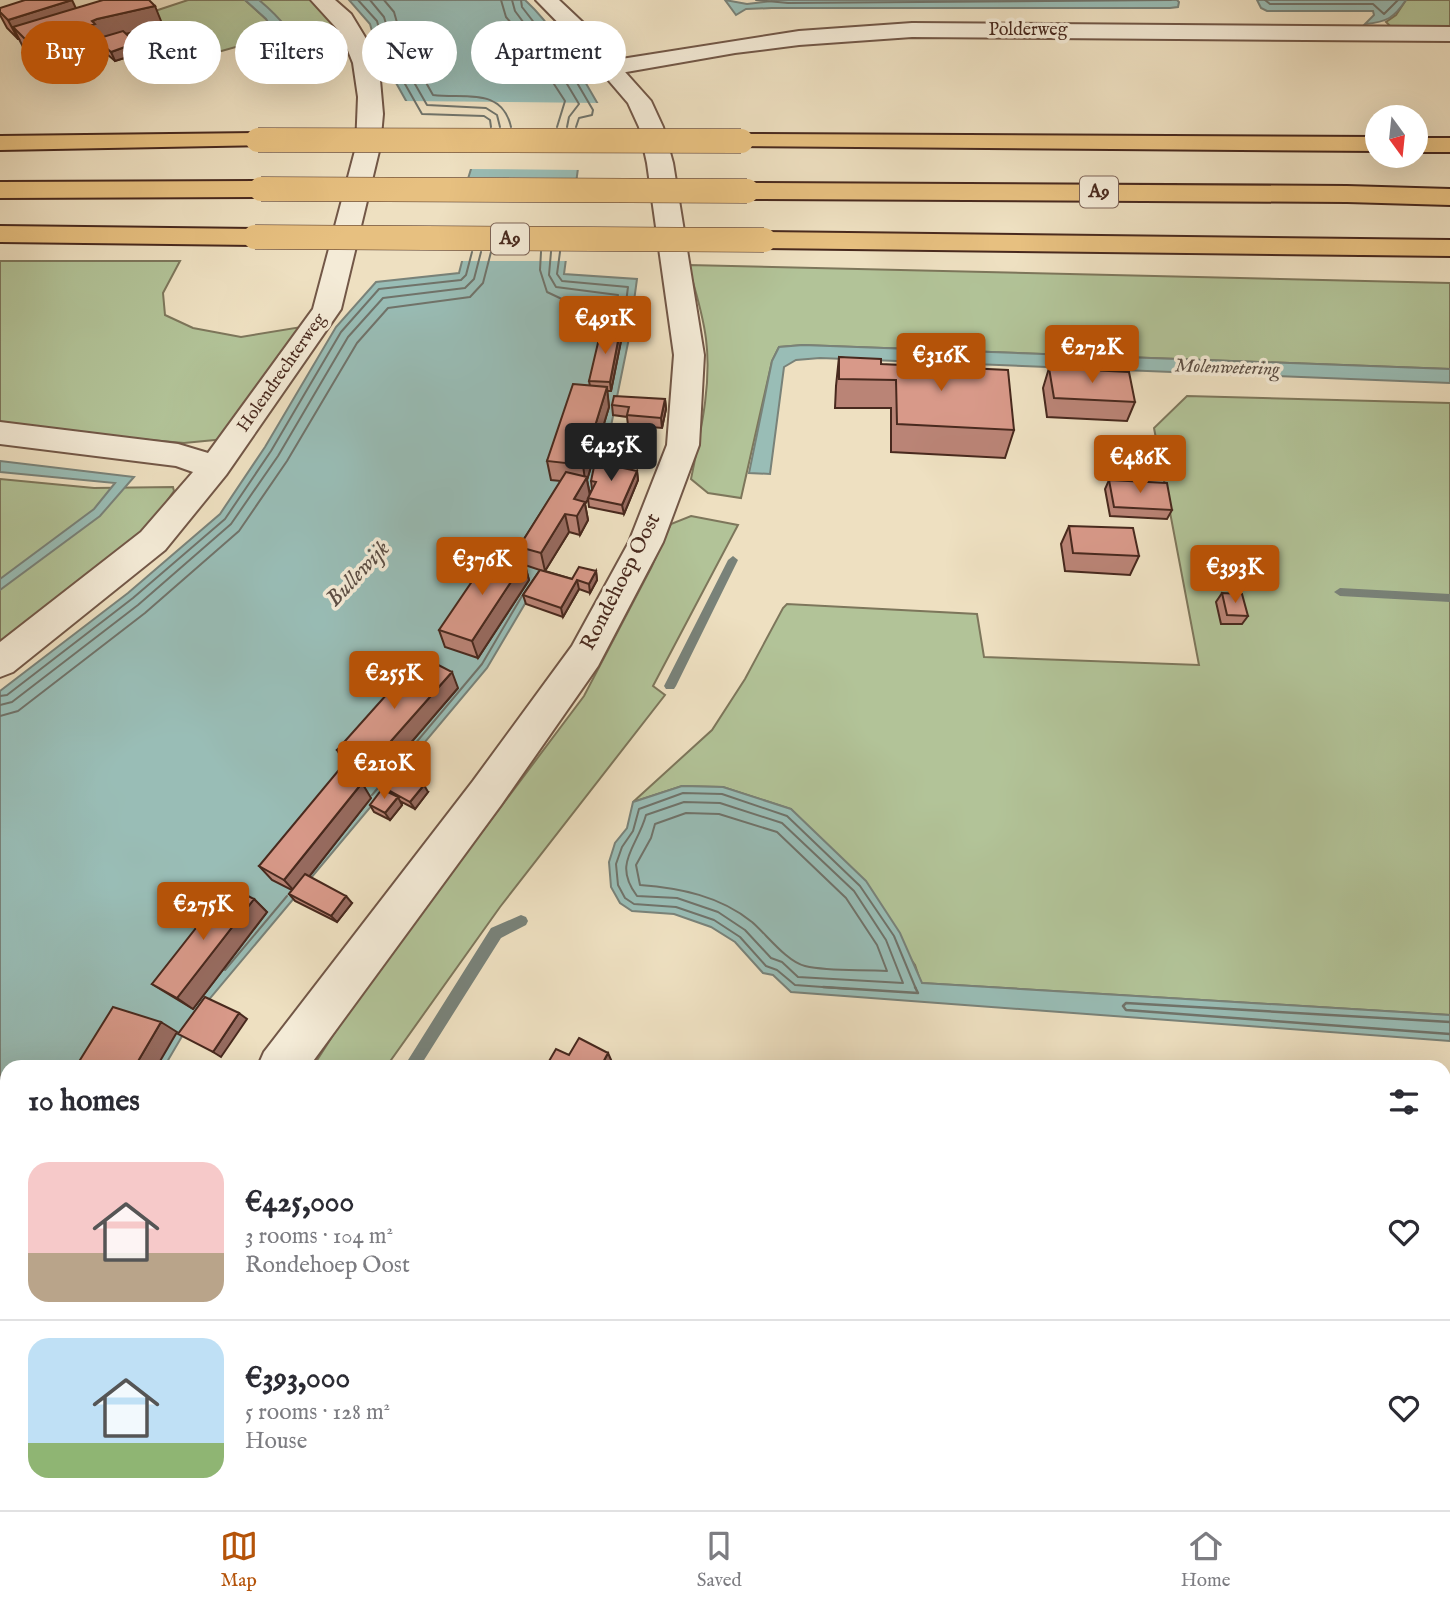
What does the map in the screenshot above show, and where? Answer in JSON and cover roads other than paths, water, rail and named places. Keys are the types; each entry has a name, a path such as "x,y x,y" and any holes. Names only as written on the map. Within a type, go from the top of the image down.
{"highway":[{"path":"0,143 258,140 1365,144"},
{"path":"1428,145 1450,145"},
{"name":"A9","path":"0,190 747,191 1347,194 1450,197"},
{"name":"A9","path":"0,234 1450,248"}],"street":[{"name":"Holendrechterweg","path":"0,662 142,553 215,467 327,309 368,147 372,121 370,86 353,34 343,18 322,0"},
{"name":"Rondehoep Oost","path":"547,0 569,21"},
{"name":"Polderweg","path":"626,65 799,38 912,30 1450,33"},
{"name":"Rondehoep Oost","path":"286,1060 585,656 646,542 683,445 689,355 660,163 651,127 639,101 624,84"},
{"path":"0,433 178,454 215,467"}],"water":[{"path":"245,0 259,0 281,21 266,19"},
{"name":"Bullewijk","path":"349,0 525,0 544,21 471,21 471,84 586,84 608,121 584,123 564,274 637,279 629,338 601,475 487,668 191,1021 168,1060 0,1060 0,691 128,593 220,514 265,447 336,327 376,282 459,273 470,230 453,227 485,124 418,122 397,84 457,84 457,21 367,21"},
{"path":"725,0 747,4 780,0 1179,2 1178,7 1170,8 772,8 746,9 736,15"},
{"path":"1257,0 1406,0 1389,18 1365,24 1374,15 1373,11 1267,11 1261,8"},
{"name":"Molenwetering","path":"803,345 1450,369 1450,383 820,358 796,360 784,367 770,474 749,473 772,361 779,347"},
{"path":"0,461 134,477 100,516 0,590 0,579 94,509 115,483 0,472"},
{"path":"682,786 723,787 791,809 866,881 900,933 922,983 1450,1015 1450,1041 791,992 773,975 763,973 735,942 711,927 674,914 632,911 620,903 611,887 609,862 615,843 627,828 633,802"}],"waterway":[{"path":"670,686 733,560"},
{"path":"1340,592 1450,598"},
{"path":"415,1060 496,933 521,921"}]}
